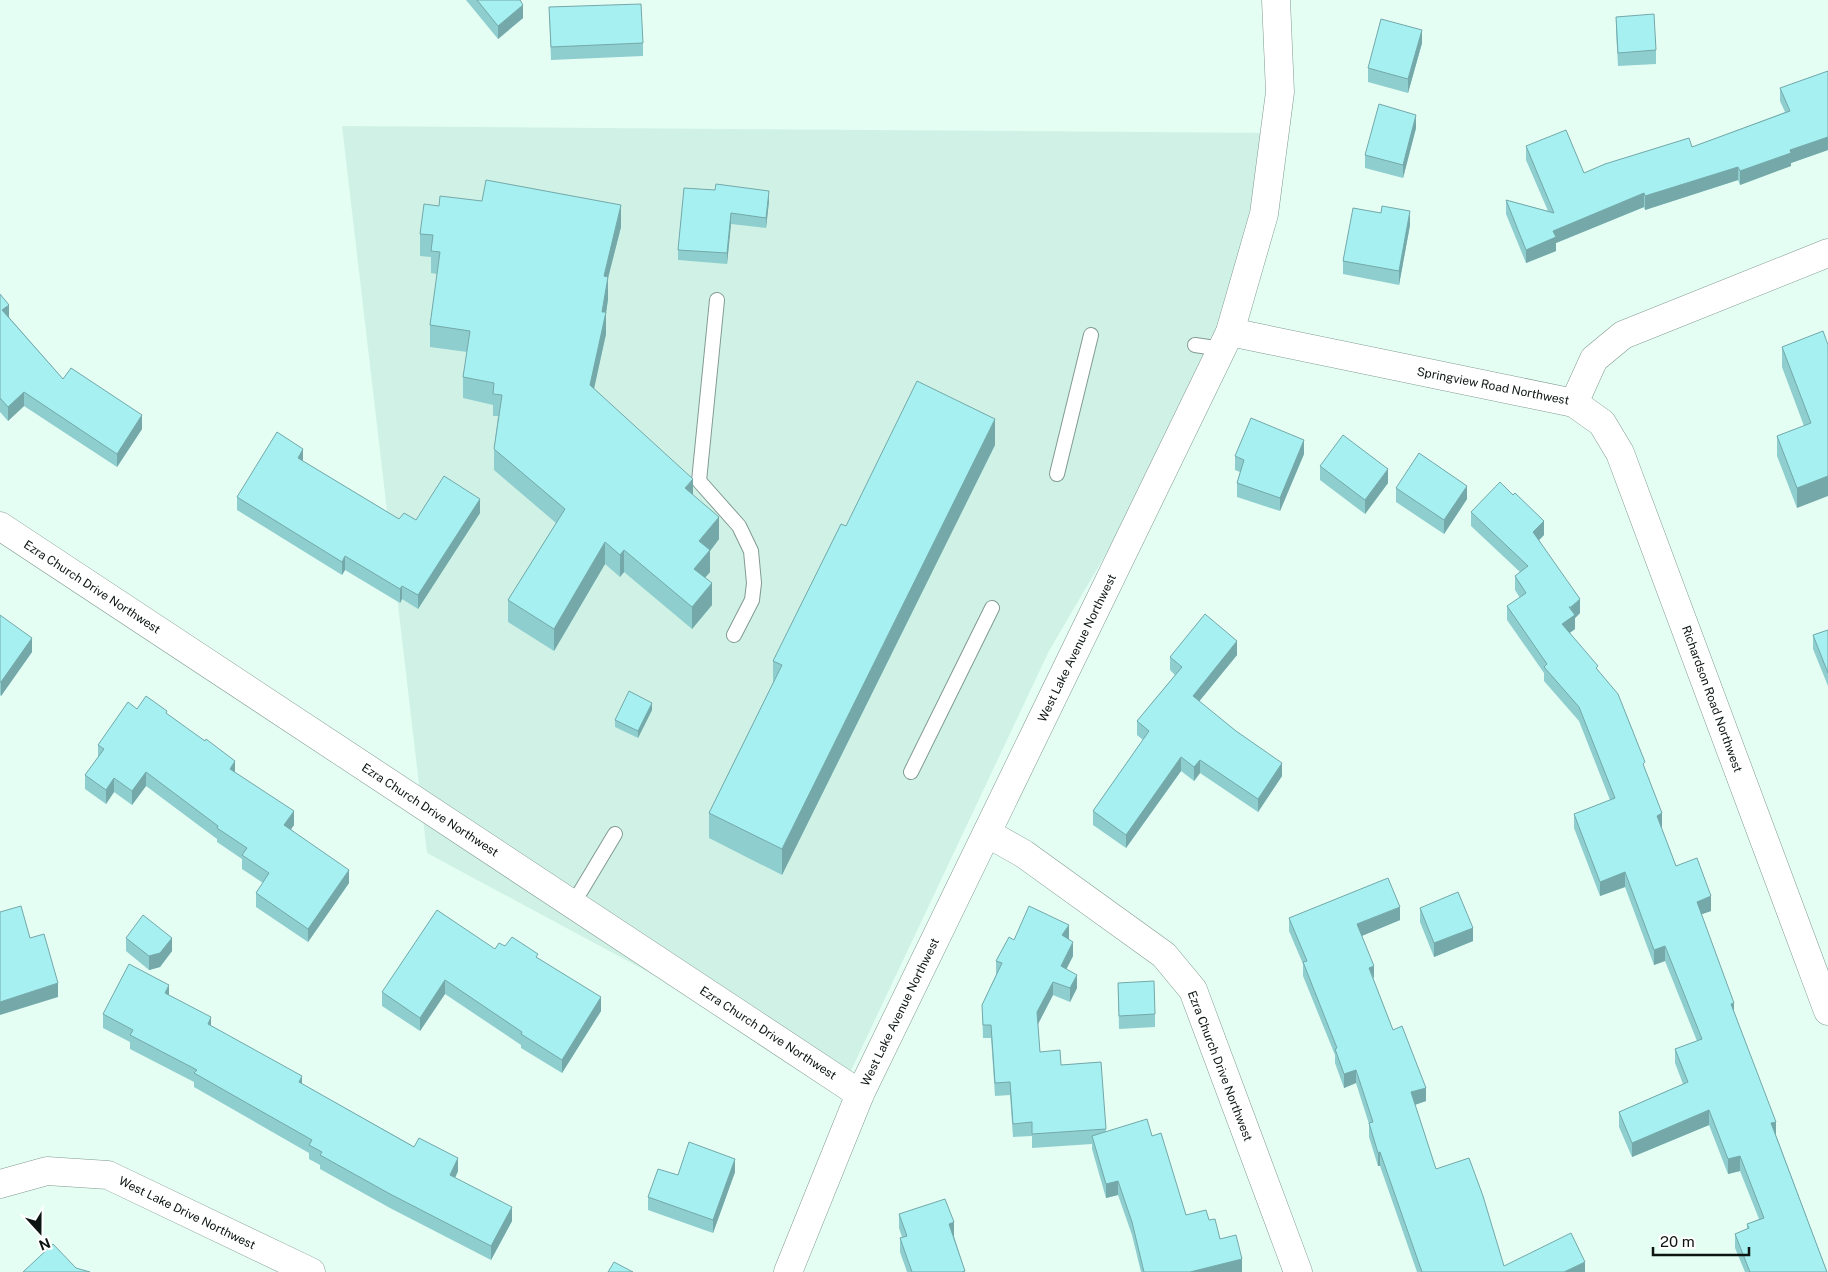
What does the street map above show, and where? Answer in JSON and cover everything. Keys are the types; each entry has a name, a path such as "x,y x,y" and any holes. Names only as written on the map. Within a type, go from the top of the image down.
{"street":[{"name":"West Lake Avenue Northwest","path":"788,1272 860,1094 1226,340 1264,214 1280,92 1276,0"},
{"name":"Springview Road Northwest","path":"1226,340 1574,403 1594,359 1623,334 1828,253"},
{"name":"Richardson Road Northwest","path":"1574,403 1602,423 1620,453 1828,1011"},
{"name":"Ezra Church Drive Northwest","path":"0,526 860,1094"},
{"name":"Ezra Church Drive Northwest","path":"987,833 1024,854 1164,955 1193,990 1298,1272"},
{"name":"West Lake Drive Northwest","path":"0,1184 48,1170 108,1175 311,1272"}],"lane":[{"path":"717,300 699,481 739,526 751,551 754,583 752,600 734,635"},
{"path":"1057,474 1091,335"},
{"path":"1195,345 1226,340"},
{"path":"911,772 992,608"},
{"path":"573,904 615,834"}],"shaded area":[{"path":"342,126 1279,133 1226,349 1049,651 847,1079 427,853"}],"building":[{"path":"477,0 520,0 523,5 498,26"},
{"path":"641,4 643,43 551,47 549,7"},
{"path":"1654,14 1656,50 1618,53 1616,17"},
{"path":"1381,19 1422,30 1408,79 1368,68"},
{"path":"1828,71 1828,137 1790,150 1791,153 1740,171 1738,167 1645,196 1644,193 1553,231 1556,237 1526,250 1506,200 1554,213 1526,146 1566,130 1584,173 1605,164 1689,138 1692,147 1790,111 1780,88"},
{"path":"1379,104 1416,115 1403,165 1365,155"},
{"path":"486,180 621,205 604,276 608,277 602,312 606,312 590,385 693,479 685,488 719,517 699,541 710,550 694,569 712,583 692,607 624,550 620,555 605,542 554,629 508,600 565,509 494,449 502,395 493,394 494,383 463,377 470,331 430,325 440,252 431,251 433,235 420,234 424,204 439,206 440,196 482,201"},
{"path":"716,184 769,191 766,218 731,213 727,253 678,250 684,188 715,190"},
{"path":"1382,206 1410,211 1399,271 1343,261 1353,208 1381,213"},
{"path":"0,294 9,305 2,310 63,379 71,368 142,415 117,454 24,392 8,407 0,398"},
{"path":"1823,331 1828,345 1828,476 1797,488 1777,436 1811,423 1782,347"},
{"path":"917,381 995,419 782,849 709,813 782,665 773,661 841,524 846,526"},
{"path":"1251,418 1304,440 1280,498 1237,483 1244,460 1235,456"},
{"path":"277,432 303,449 298,458 399,519 404,513 416,520 444,476 480,499 418,595 402,586 400,589 345,556 342,562 237,497"},
{"path":"1343,435 1388,469 1365,500 1320,466"},
{"path":"1419,453 1467,486 1444,520 1396,488"},
{"path":"1500,482 1513,495 1515,493 1544,521 1533,532 1580,599 1569,607 1575,615 1562,624 1598,666 1596,668 1618,694 1645,762 1643,764 1662,813 1657,816 1676,866 1697,858 1711,896 1697,902 1734,1003 1731,1004 1776,1122 1771,1123 1827,1272 1750,1272 1735,1234 1749,1228 1747,1224 1764,1218 1740,1156 1728,1159 1709,1110 1632,1143 1619,1112 1688,1082 1675,1049 1702,1039 1665,946 1654,950 1625,872 1600,882 1574,814 1615,798 1579,707 1544,667 1547,664 1507,606 1526,593 1515,576 1528,566 1471,512"},
{"path":"1205,614 1237,641 1193,696 1236,731 1282,763 1258,799 1200,760 1194,767 1181,757 1126,835 1093,811 1149,731 1137,721 1182,667 1170,657"},
{"path":"0,615 32,638 1,682 0,682"},
{"path":"1828,630 1828,673 1813,635"},
{"path":"629,691 652,703 638,731 615,720"},
{"path":"146,696 167,711 166,713 235,761 230,769 294,811 284,825 349,870 308,929 256,893 269,873 242,855 247,848 217,828 218,826 146,772 132,791 114,778 106,790 85,775 104,749 98,745 128,702 137,709"},
{"path":"1388,878 1400,907 1357,924 1374,966 1369,968 1393,1030 1402,1026 1426,1088 1411,1092 1436,1169 1469,1158 1483,1196 1504,1266 1571,1233 1585,1262 1564,1272 1422,1272 1380,1152 1378,1153 1369,1123 1373,1122 1356,1070 1344,1074 1335,1049 1337,1048 1303,962 1307,961 1289,918"},
{"path":"1458,892 1473,928 1434,943 1420,908"},
{"path":"21,906 30,938 44,934 58,983 0,1002 0,912"},
{"path":"1029,906 1069,925 1062,935 1073,942 1061,966 1077,975 1070,988 1053,982 1037,1012 1040,1052 1060,1050 1061,1065 1101,1062 1106,1129 1032,1134 1032,1122 1013,1124 1010,1082 995,1083 991,1025 983,1025 982,1005 1002,963 996,961 1009,937 1014,940"},
{"path":"437,910 495,949 499,943 505,946 512,937 538,954 536,957 601,997 562,1060 521,1034 522,1032 445,980 420,1018 382,992"},
{"path":"143,915 172,938 160,953 149,956 126,938"},
{"path":"129,964 169,985 165,993 211,1017 208,1024 302,1076 299,1082 414,1147 419,1138 458,1158 450,1175 512,1207 491,1246 390,1194 320,1155 322,1152 309,1145 312,1140 194,1073 197,1070 130,1035 133,1030 103,1014"},
{"path":"1154,981 1155,1014 1119,1016 1118,983"},
{"path":"1147,1119 1152,1136 1161,1133 1186,1215 1206,1210 1209,1220 1215,1219 1220,1239 1236,1235 1242,1259 1190,1272 1144,1272 1132,1222 1118,1181 1106,1184 1092,1136"},
{"path":"689,1142 735,1159 713,1220 648,1197 658,1169 678,1175"},
{"path":"945,1199 954,1222 949,1224 965,1271 912,1272 900,1238 907,1236 899,1214"},
{"path":"53,1244 76,1268 90,1272 23,1272"},
{"path":"614,1262 633,1272 608,1272"}]}
